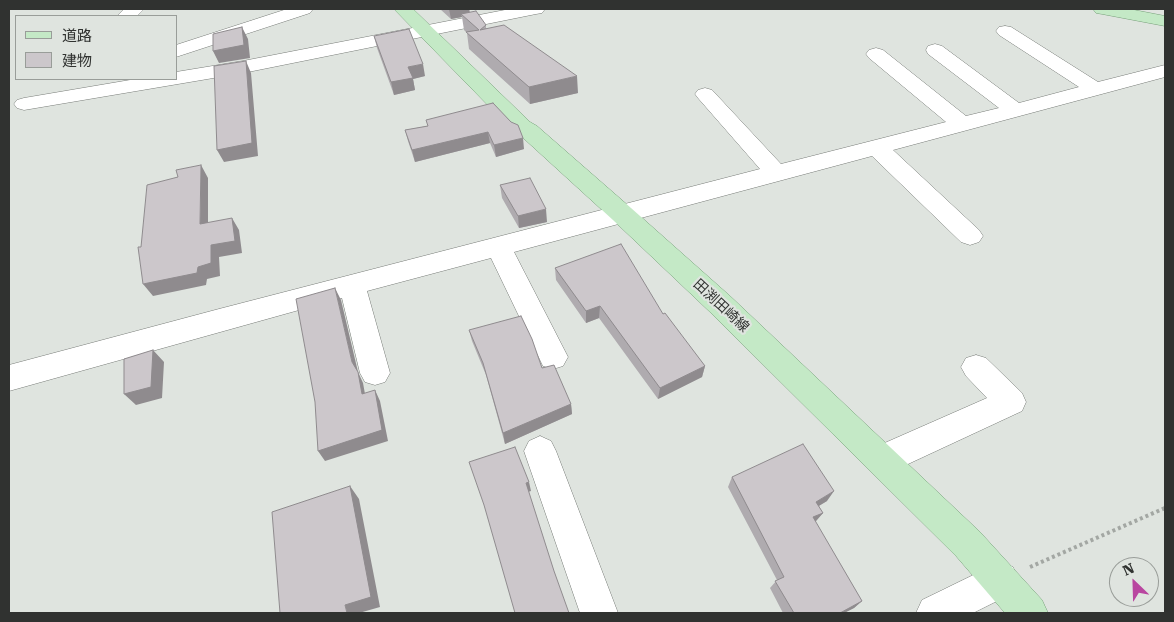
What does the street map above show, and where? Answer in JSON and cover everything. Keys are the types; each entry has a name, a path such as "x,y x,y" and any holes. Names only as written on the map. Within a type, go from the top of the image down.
{"main road":[{"name":"田渕田崎線","path":"403,9 522,128 529,131 622,214 727,311 882,460 968,544 1029,613"},
{"path":"1102,9 1165,21"}],"street":[{"path":"178,50 304,9"},
{"path":"178,78 536,9"},
{"path":"1005,31 1095,89"},
{"path":"935,50 1015,110"},
{"path":"876,54 962,124"},
{"path":"9,378 352,284 1165,71"},
{"path":"16,106 52,80"},
{"path":"16,106 91,80"},
{"path":"16,106 164,80"},
{"path":"706,94 776,173"},
{"path":"876,147 970,236"},
{"path":"498,246 553,357"},
{"path":"352,284 374,373"},
{"path":"882,460 1011,402 976,367"},
{"path":"540,451 599,613"},
{"path":"935,613 1000,580"}],"path":[{"path":"1000,580 1165,508"}],"building":[{"path":"476,11 486,25 480,30 504,25 577,76 529,87 466,32 479,30 461,14"},
{"path":"242,27 244,45 213,51 213,34"},
{"path":"409,29 423,64 408,67 413,78 391,82 374,36"},
{"path":"246,61 252,143 217,150 214,66"},
{"path":"493,103 511,122 518,125 523,138 494,145 488,132 412,150 405,130 428,126 426,120"},
{"path":"201,165 200,224 232,218 235,241 211,245 211,263 198,267 197,273 143,284 138,247 141,247 147,185 178,177 176,170"},
{"path":"530,178 546,209 518,216 500,185"},
{"path":"621,244 663,314 665,313 705,366 660,388 600,306 586,311 555,268"},
{"path":"335,288 352,362 358,372 362,394 375,390 382,430 318,451 315,402 296,299"},
{"path":"521,316 532,339 542,368 554,365 571,404 503,433 483,363 469,330"},
{"path":"153,350 151,387 124,394 124,359"},
{"path":"803,444 834,491 816,502 823,513 813,517 862,601 840,613 794,613 775,581 784,577 732,477"},
{"path":"515,447 529,482 526,483 569,613 515,613 484,505 469,462"},
{"path":"350,486 371,597 345,605 347,613 280,613 272,512"}]}
